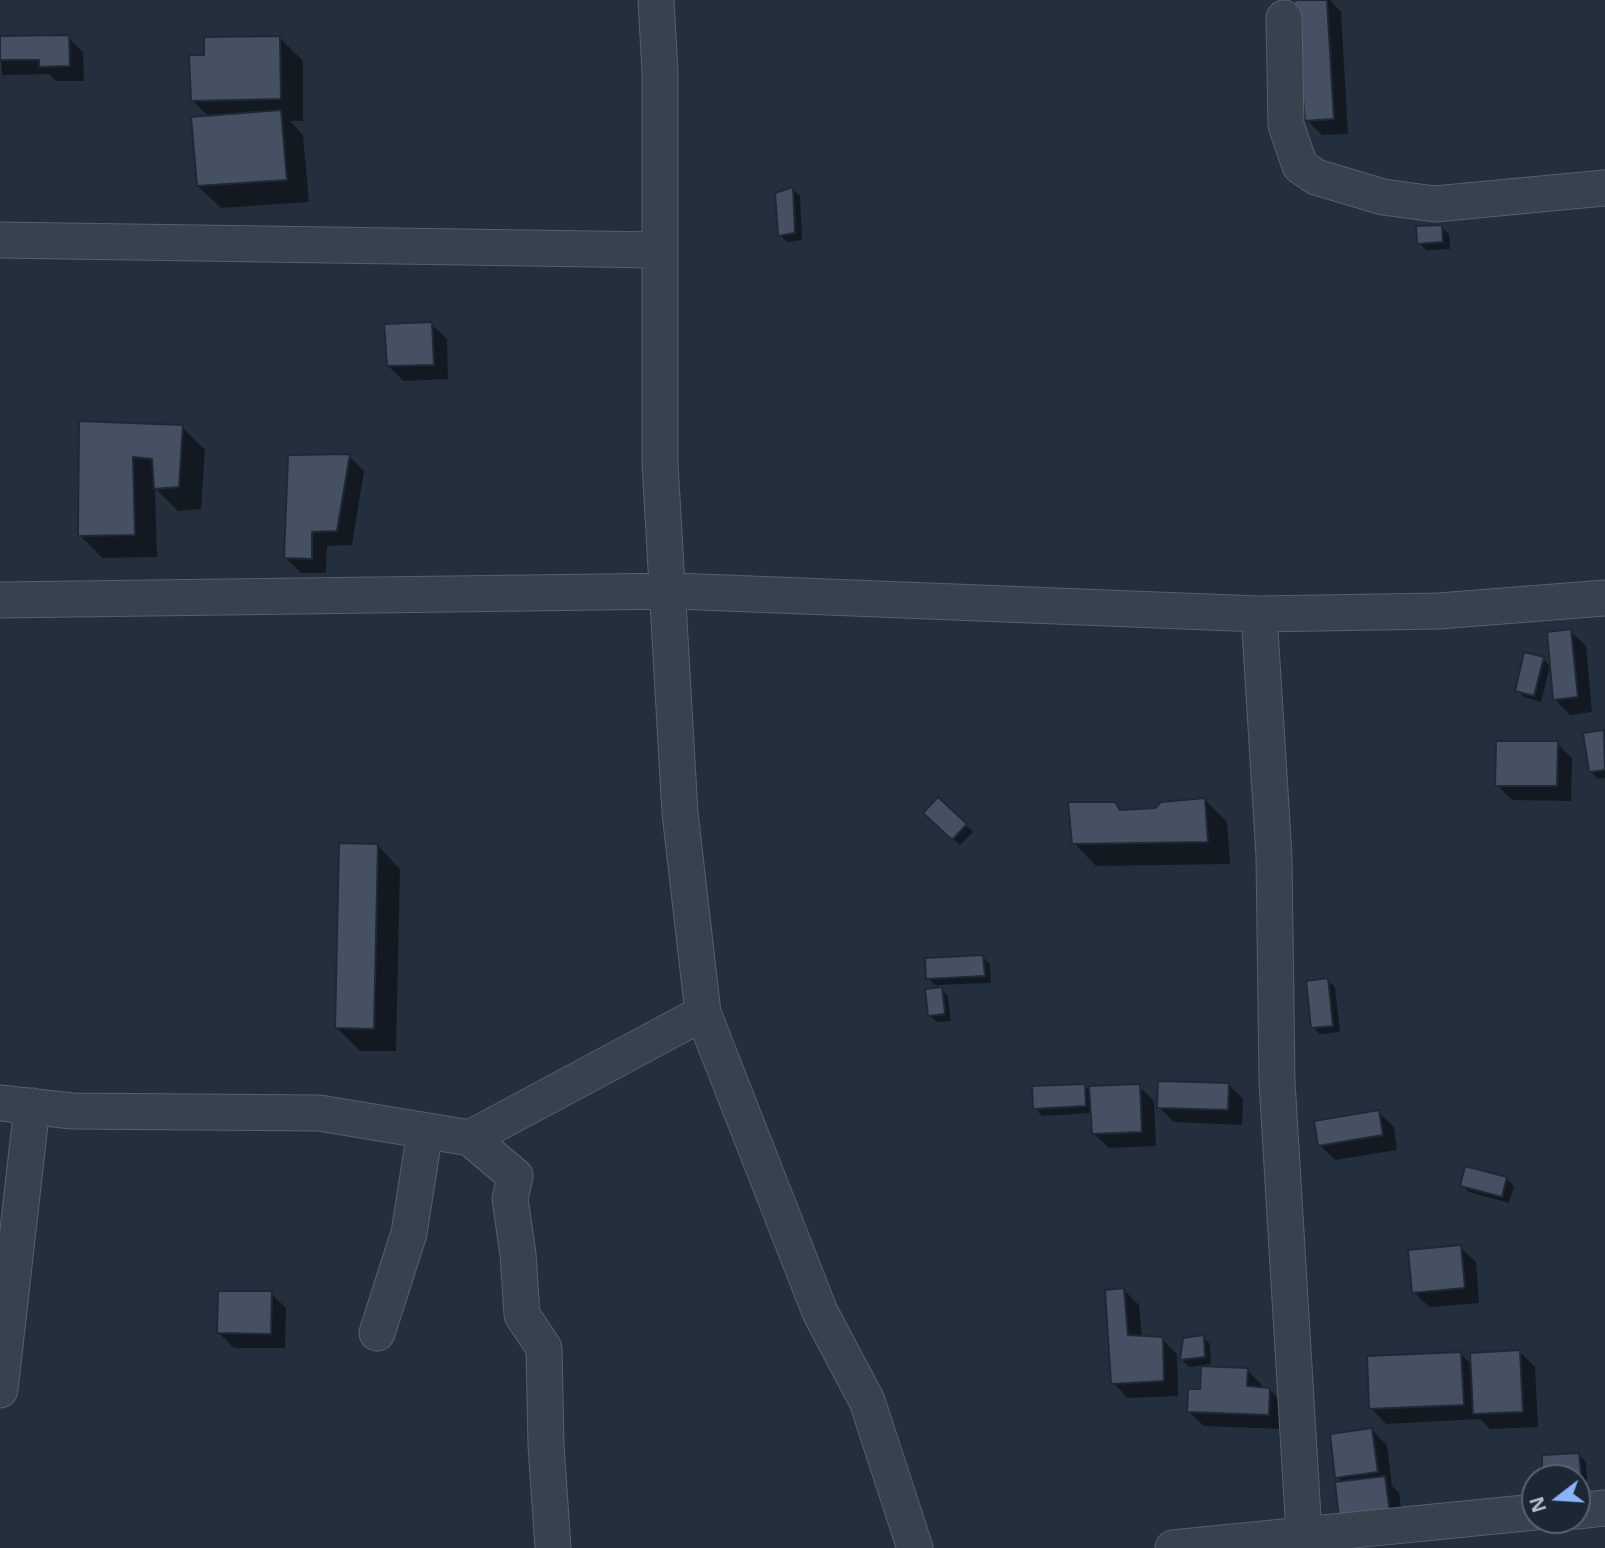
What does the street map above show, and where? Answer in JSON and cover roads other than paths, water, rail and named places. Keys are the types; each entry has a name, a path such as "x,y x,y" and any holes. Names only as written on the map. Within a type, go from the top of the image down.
{"street":[{"path":"656,0 660,72 660,463 680,813 703,1013 820,1312 867,1401 915,1548"},
{"path":"1284,18 1286,125 1300,166 1316,177 1383,197 1435,204 1605,188"},
{"path":"0,240 659,250"},
{"path":"0,600 667,591 1259,614 1439,611 1605,598"},
{"path":"1259,614 1274,856 1277,1081 1304,1534"},
{"path":"470,1138 703,1013"},
{"path":"0,1390 16,1105 72,1111 319,1114 470,1138 515,1176 510,1199 518,1254 522,1315 544,1348 546,1445 553,1548"},
{"path":"377,1333 409,1233 425,1131"},
{"path":"1173,1548 1521,1513"}]}
